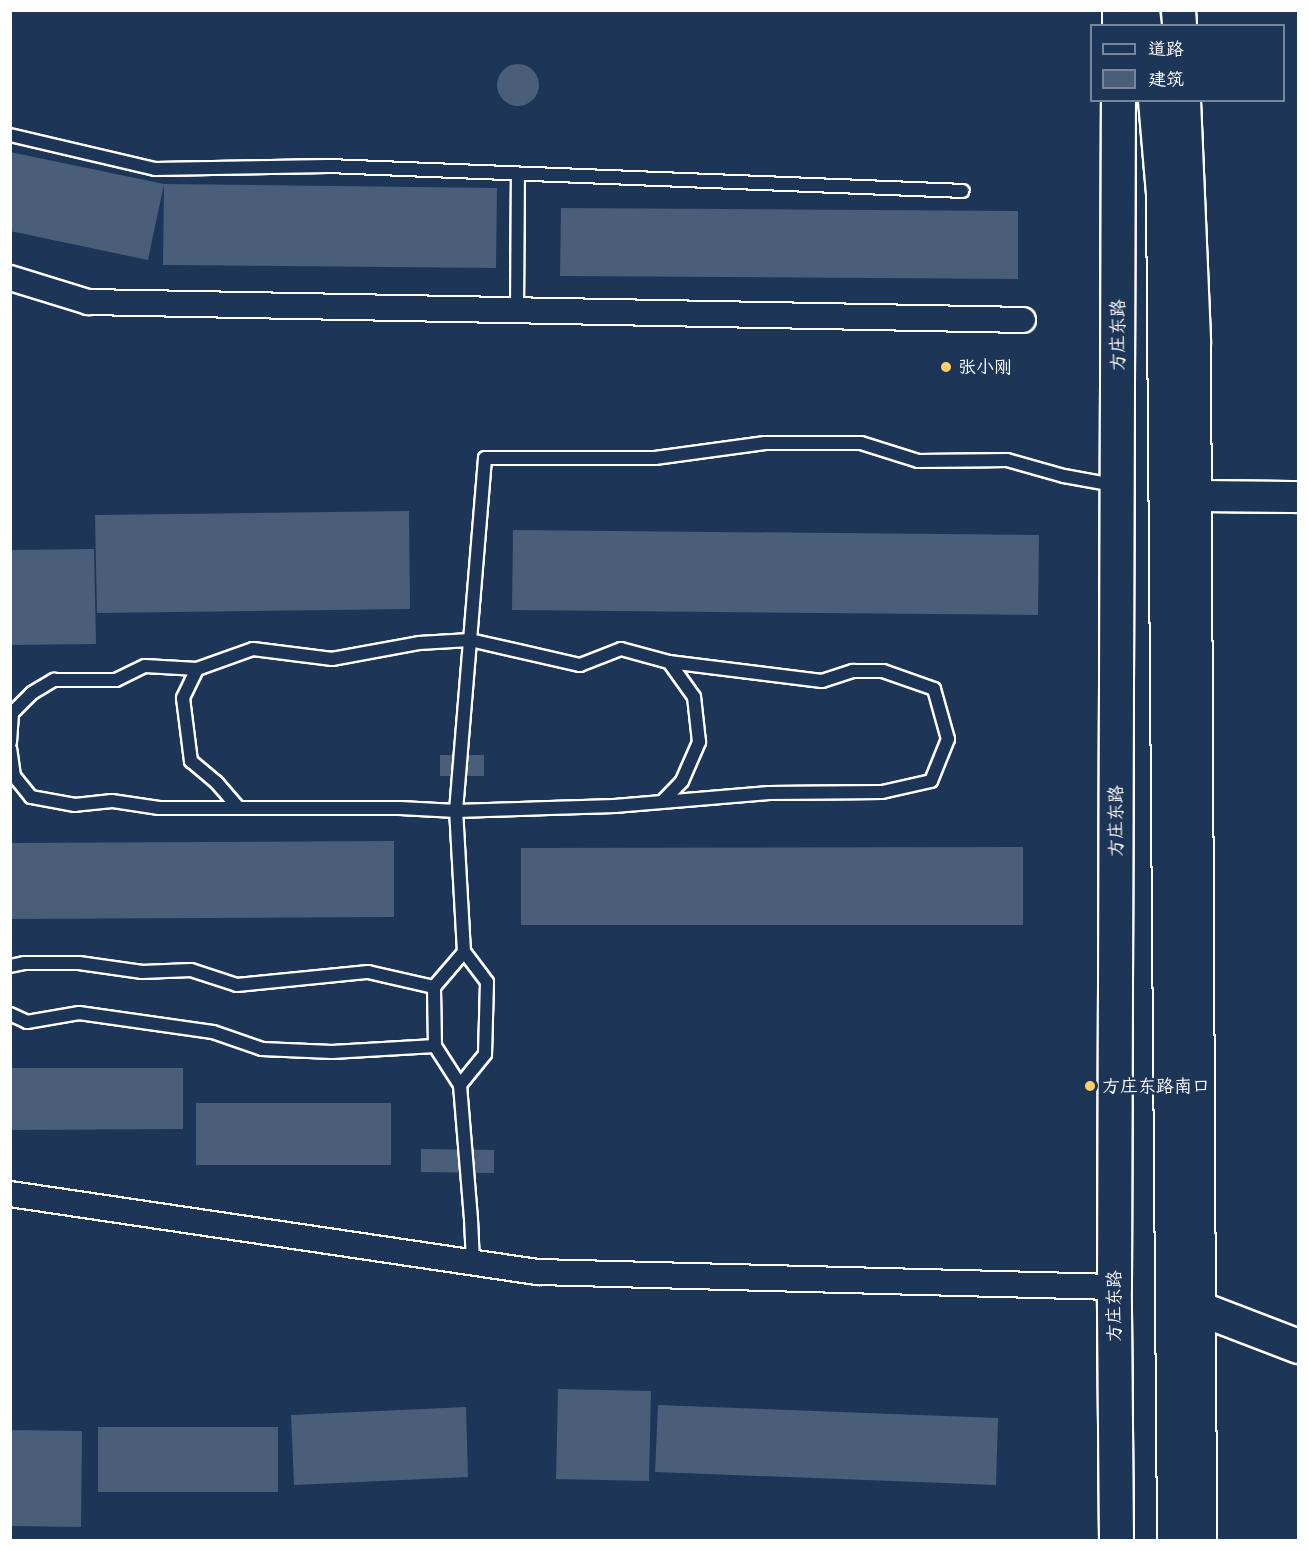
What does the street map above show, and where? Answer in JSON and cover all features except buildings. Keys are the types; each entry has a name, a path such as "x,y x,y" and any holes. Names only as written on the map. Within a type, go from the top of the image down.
{"main road":[{"name":"方庄东路","path":"1116,1540 1114,1287 1119,102"},
{"path":"1155,102 1163,193 1174,1540"},
{"path":"1183,102 1193,343 1199,1540"},
{"path":"1199,1308 1299,1346"}],"street":[{"path":"10,278 88,303 1023,320"},
{"path":"1194,496 1299,497"},
{"path":"10,1194 537,1272 1114,1287"}],"lane":[{"path":"10,135 155,169 328,166 963,191"},
{"path":"517,310 518,174"},
{"path":"460,1085 485,1054 487,982 464,952 456,811 485,458 655,458 765,443 861,443 918,461 1007,460 1064,476 1117,486"},
{"path":"10,742 12,713 32,693 54,680 116,680 145,666 197,669 253,650 332,659 419,643 470,640 579,665 621,649 669,662 822,681 853,671 883,671 934,689 948,739 931,781 892,790 769,793 615,806 456,811 159,808 112,801 75,805 31,797 14,776 10,749"},
{"path":"662,802 682,781 699,742 694,698 669,662"},
{"path":"197,669 183,698 191,761 217,783 238,807"},
{"path":"464,952 434,987 435,1046 460,1085 473,1263"},
{"path":"10,966 24,963 80,963 142,972 192,970 237,986 368,972 434,987"},
{"path":"10,1014 27,1022 79,1013 213,1032 262,1049 332,1052 435,1046"}],"place":[{"name":"张小刚","path":"946,367"},
{"name":"方庄东路南口","path":"1090,1086"}]}
